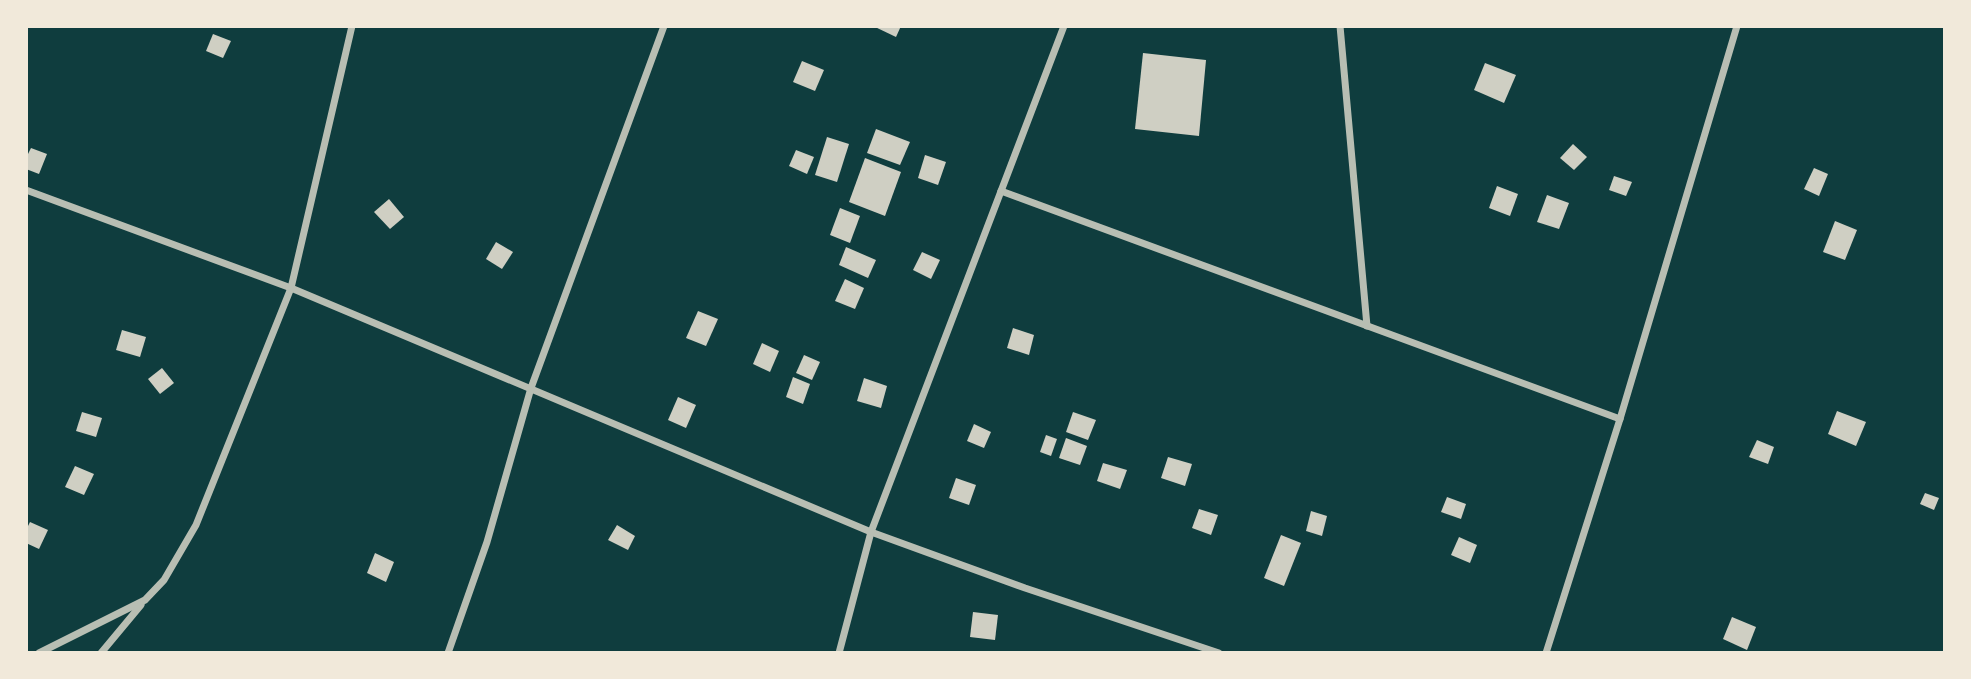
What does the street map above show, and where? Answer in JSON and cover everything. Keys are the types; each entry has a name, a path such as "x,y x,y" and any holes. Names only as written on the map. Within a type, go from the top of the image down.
{"street":[{"path":"101,653 164,580 196,525 291,288 352,26"},
{"path":"448,653 487,542 531,388 664,26"},
{"path":"839,653 872,531 1064,26"},
{"path":"1340,26 1367,326"},
{"path":"1546,653 1620,419 1737,26"},
{"path":"26,190 291,288 872,531 1025,588 1219,653"},
{"path":"1001,191 1620,419"},
{"path":"39,653 145,600"}],"building":[{"path":"873,26 901,26 896,37"},
{"path":"213,34 231,41 223,58 206,51"},
{"path":"1143,53 1206,60 1199,136 1135,129"},
{"path":"802,61 824,70 815,91 793,82"},
{"path":"1485,63 1516,75 1504,103 1474,90"},
{"path":"876,129 910,142 900,165 867,153"},
{"path":"827,137 849,144 837,182 815,175"},
{"path":"1573,144 1587,157 1574,170 1560,158"},
{"path":"31,148 47,154 39,174 26,169 26,158"},
{"path":"796,150 814,157 807,174 789,166"},
{"path":"925,155 946,162 938,185 918,178"},
{"path":"865,158 901,172 885,216 849,202"},
{"path":"1814,168 1828,174 1819,196 1804,189"},
{"path":"1614,176 1632,182 1626,196 1609,190"},
{"path":"1497,186 1518,194 1510,216 1489,208"},
{"path":"1547,195 1569,203 1559,229 1537,222"},
{"path":"389,199 404,217 390,229 374,212"},
{"path":"840,208 860,216 850,243 830,235"},
{"path":"1835,221 1857,230 1845,260 1823,252"},
{"path":"496,242 513,252 502,269 486,259"},
{"path":"846,247 876,260 868,278 839,265"},
{"path":"922,252 940,260 931,279 913,270"},
{"path":"845,279 864,288 855,309 835,301"},
{"path":"698,311 718,319 706,346 686,338"},
{"path":"1013,328 1034,335 1029,355 1007,348"},
{"path":"122,330 146,337 140,357 116,350"},
{"path":"762,343 779,351 770,372 753,364"},
{"path":"804,355 820,362 812,380 796,373"},
{"path":"162,368 174,383 160,394 148,379"},
{"path":"793,377 810,384 803,404 786,397"},
{"path":"864,378 887,386 881,408 857,401"},
{"path":"678,397 696,405 686,428 668,420"},
{"path":"1837,411 1866,422 1856,446 1828,434"},
{"path":"82,412 102,418 96,437 76,431"},
{"path":"1073,412 1096,420 1088,440 1066,432"},
{"path":"974,424 991,432 984,448 967,441"},
{"path":"1046,435 1057,439 1051,456 1040,452"},
{"path":"1066,438 1087,446 1080,465 1059,458"},
{"path":"1757,440 1774,447 1768,464 1749,457"},
{"path":"1168,457 1192,464 1185,486 1161,478"},
{"path":"1103,463 1127,470 1120,489 1097,481"},
{"path":"75,466 94,474 84,495 65,487"},
{"path":"956,478 976,485 969,505 949,498"},
{"path":"1925,493 1939,498 1934,510 1920,504"},
{"path":"1447,497 1466,504 1461,519 1441,512"},
{"path":"1199,509 1218,515 1211,535 1192,528"},
{"path":"1311,511 1327,516 1322,536 1306,531"},
{"path":"30,522 48,530 39,549 26,543 26,530"},
{"path":"617,525 635,536 628,550 608,540"},
{"path":"1281,535 1301,543 1284,586 1264,578"},
{"path":"1459,537 1477,545 1470,563 1451,555"},
{"path":"375,553 394,562 386,582 367,573"},
{"path":"973,612 998,615 995,640 970,637"},
{"path":"1732,617 1756,627 1747,650 1723,639"}]}
